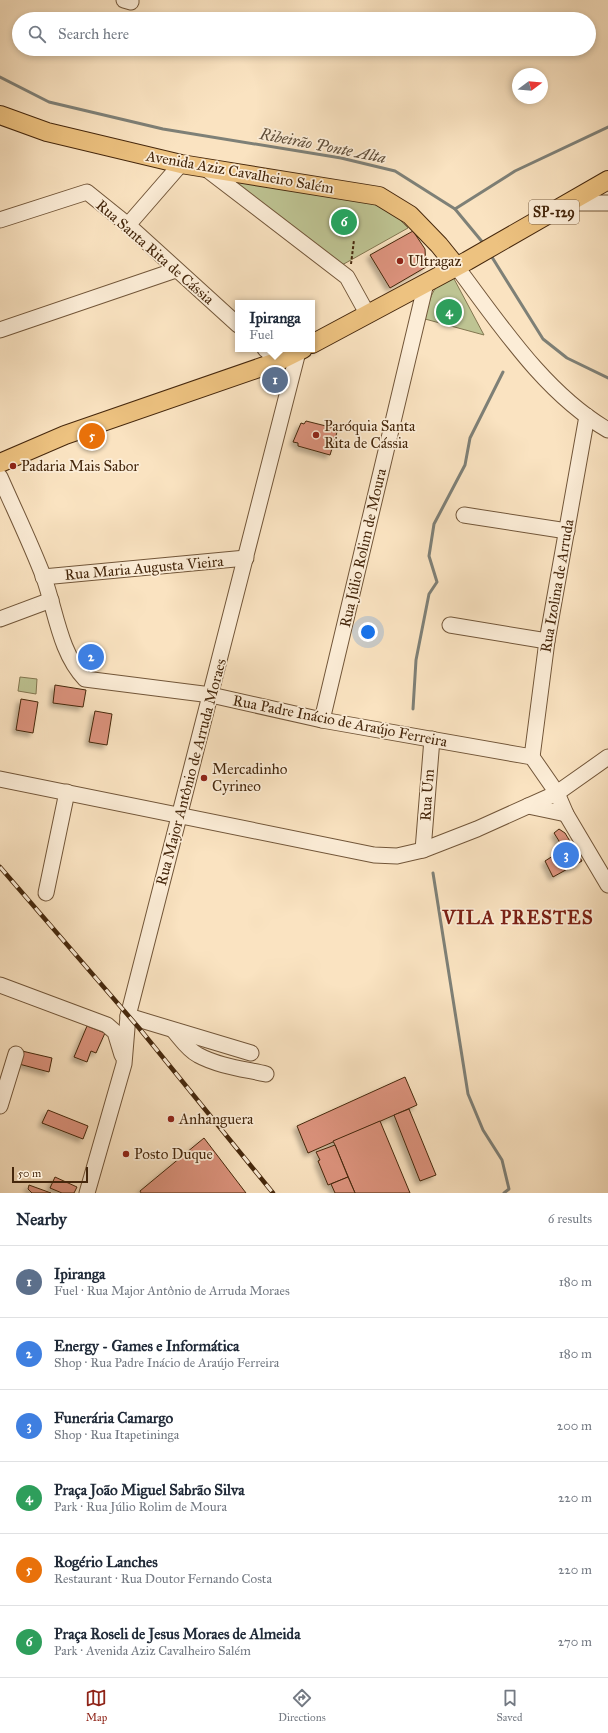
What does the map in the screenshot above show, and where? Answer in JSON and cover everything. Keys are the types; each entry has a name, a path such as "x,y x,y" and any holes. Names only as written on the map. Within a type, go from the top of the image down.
{"main road":[{"name":"Avenida Aziz Cavalheiro Salém","path":"0,116 47,132 181,164 379,196 410,215 439,245 456,266"},
{"name":"SP-129","path":"456,266 570,203 608,180"},
{"path":"315,342 456,266"},
{"path":"0,463 65,436 279,361 296,352"}],"street":[{"path":"128,225 181,164"},
{"path":"205,168 348,280 368,315"},
{"name":"Rua Santa Rita de Cássia","path":"0,220 86,192 128,225 235,322"},
{"path":"570,203 608,204"},
{"path":"456,266 537,372 588,416 608,430"},
{"path":"0,330 176,270"},
{"name":"Rua Júlio Rolim de Moura","path":"322,720 426,283"},
{"path":"268,352 279,361"},
{"name":"Rua Major Antônio de Arruda Moraes","path":"87,1193 124,1064 128,1016 179,815 246,558 303,352"},
{"name":"Rua Izolina de Arruda","path":"532,757 547,641 588,416"},
{"name":"Rua Padre Inácio de Araújo Ferreira","path":"0,477 43,577 68,657 85,679 211,695 322,720 532,757"},
{"path":"464,515 567,531"},
{"name":"Rua Maria Augusta Vieira","path":"43,577 246,558"},
{"path":"0,619 51,600"},
{"path":"450,625 547,641"},
{"name":"Rua Um","path":"423,850 432,739"},
{"path":"532,757 558,793 566,814 608,885"},
{"path":"0,780 68,792 374,855 397,856 423,850 558,793 608,757"},
{"path":"46,893 68,792"},
{"path":"528,806 566,814"},
{"path":"0,985 107,1025 122,1025 128,1016 251,1053"},
{"path":"107,1025 115,1032 124,1064"},
{"path":"174,1031 187,1047 198,1055 218,1063 266,1074"},
{"path":"0,1105 16,1054"}],"path":[{"path":"348,280 354,240"}],"green space":[{"path":"233,181 368,201 395,215 408,228 342,265"},
{"path":"453,277 484,335 425,319 430,299 436,288 446,280"},
{"path":"20,677 37,679 36,694 18,691"}],"building":[{"name":"Ultragaz","path":"413,231 425,249 426,267 390,288 370,255"},
{"name":"Paróquia Santa Rita de Cássia","path":"306,421 338,429 330,455 298,446 298,443 293,442 301,423 304,424"},
{"path":"55,685 86,690 83,707 53,703"},
{"path":"21,699 38,702 33,733 16,730"},
{"path":"95,711 112,714 107,745 89,742"},
{"path":"559,829 565,833 582,861 553,877 545,861 564,849 554,833"},
{"path":"87,1026 105,1033 96,1053 91,1051 87,1062 74,1057"},
{"path":"22,1051 52,1058 49,1072 19,1064"},
{"path":"405,1077 417,1105 308,1153 297,1126"},
{"path":"409,1109 436,1175 420,1181 394,1115"},
{"path":"48,1110 88,1126 83,1139 42,1123"},
{"path":"380,1121 410,1193 355,1193 333,1141"},
{"path":"204,1138 246,1193 141,1193 140,1191"},
{"path":"335,1145 348,1177 328,1185 316,1152"},
{"path":"55,1177 77,1187 74,1193 62,1193 50,1188"},
{"path":"348,1177 355,1193 335,1193 331,1184"},
{"path":"29,1185 51,1193 32,1193 28,1189"}],"waterway":[{"name":"Ribeirão Ponte Alta","path":"0,77 49,102 163,129 341,158 395,171 455,209 484,244"},
{"path":"455,209 515,171 608,127"},
{"name":"Ribeirão Ponte Alta","path":"490,254 543,339 567,358 608,378"},
{"path":"413,709 416,660 429,594 437,582 429,556 434,524 465,465 470,438 503,372"},
{"path":"433,873 468,1094 483,1130 502,1160 509,1189 504,1193"}],"railway":[{"path":"0,867 139,1028 273,1193"}],"place":[{"name":"Praça Roseli de Jesus Moraes de Almeida","path":"344,222"},
{"name":"Ultragaz","path":"400,261"},
{"name":"Praça João Miguel Sabrão Silva","path":"449,312"},
{"name":"Ipiranga","path":"275,380"},
{"name":"Paróquia Santa Rita de Cássia","path":"316,435"},
{"name":"Rogério Lanches","path":"92,436"},
{"name":"Padaria Mais Sabor","path":"13,466"},
{"name":"Energy - Games e Informática","path":"91,657"},
{"name":"Mercadinho Cyrineo","path":"204,778"},
{"name":"Funerária Camargo","path":"566,855"},
{"name":"Anhanguera","path":"171,1119"},
{"name":"Posto Duque","path":"126,1154"}],"district":[{"name":"VILA PRESTES","path":"518,917"}]}
